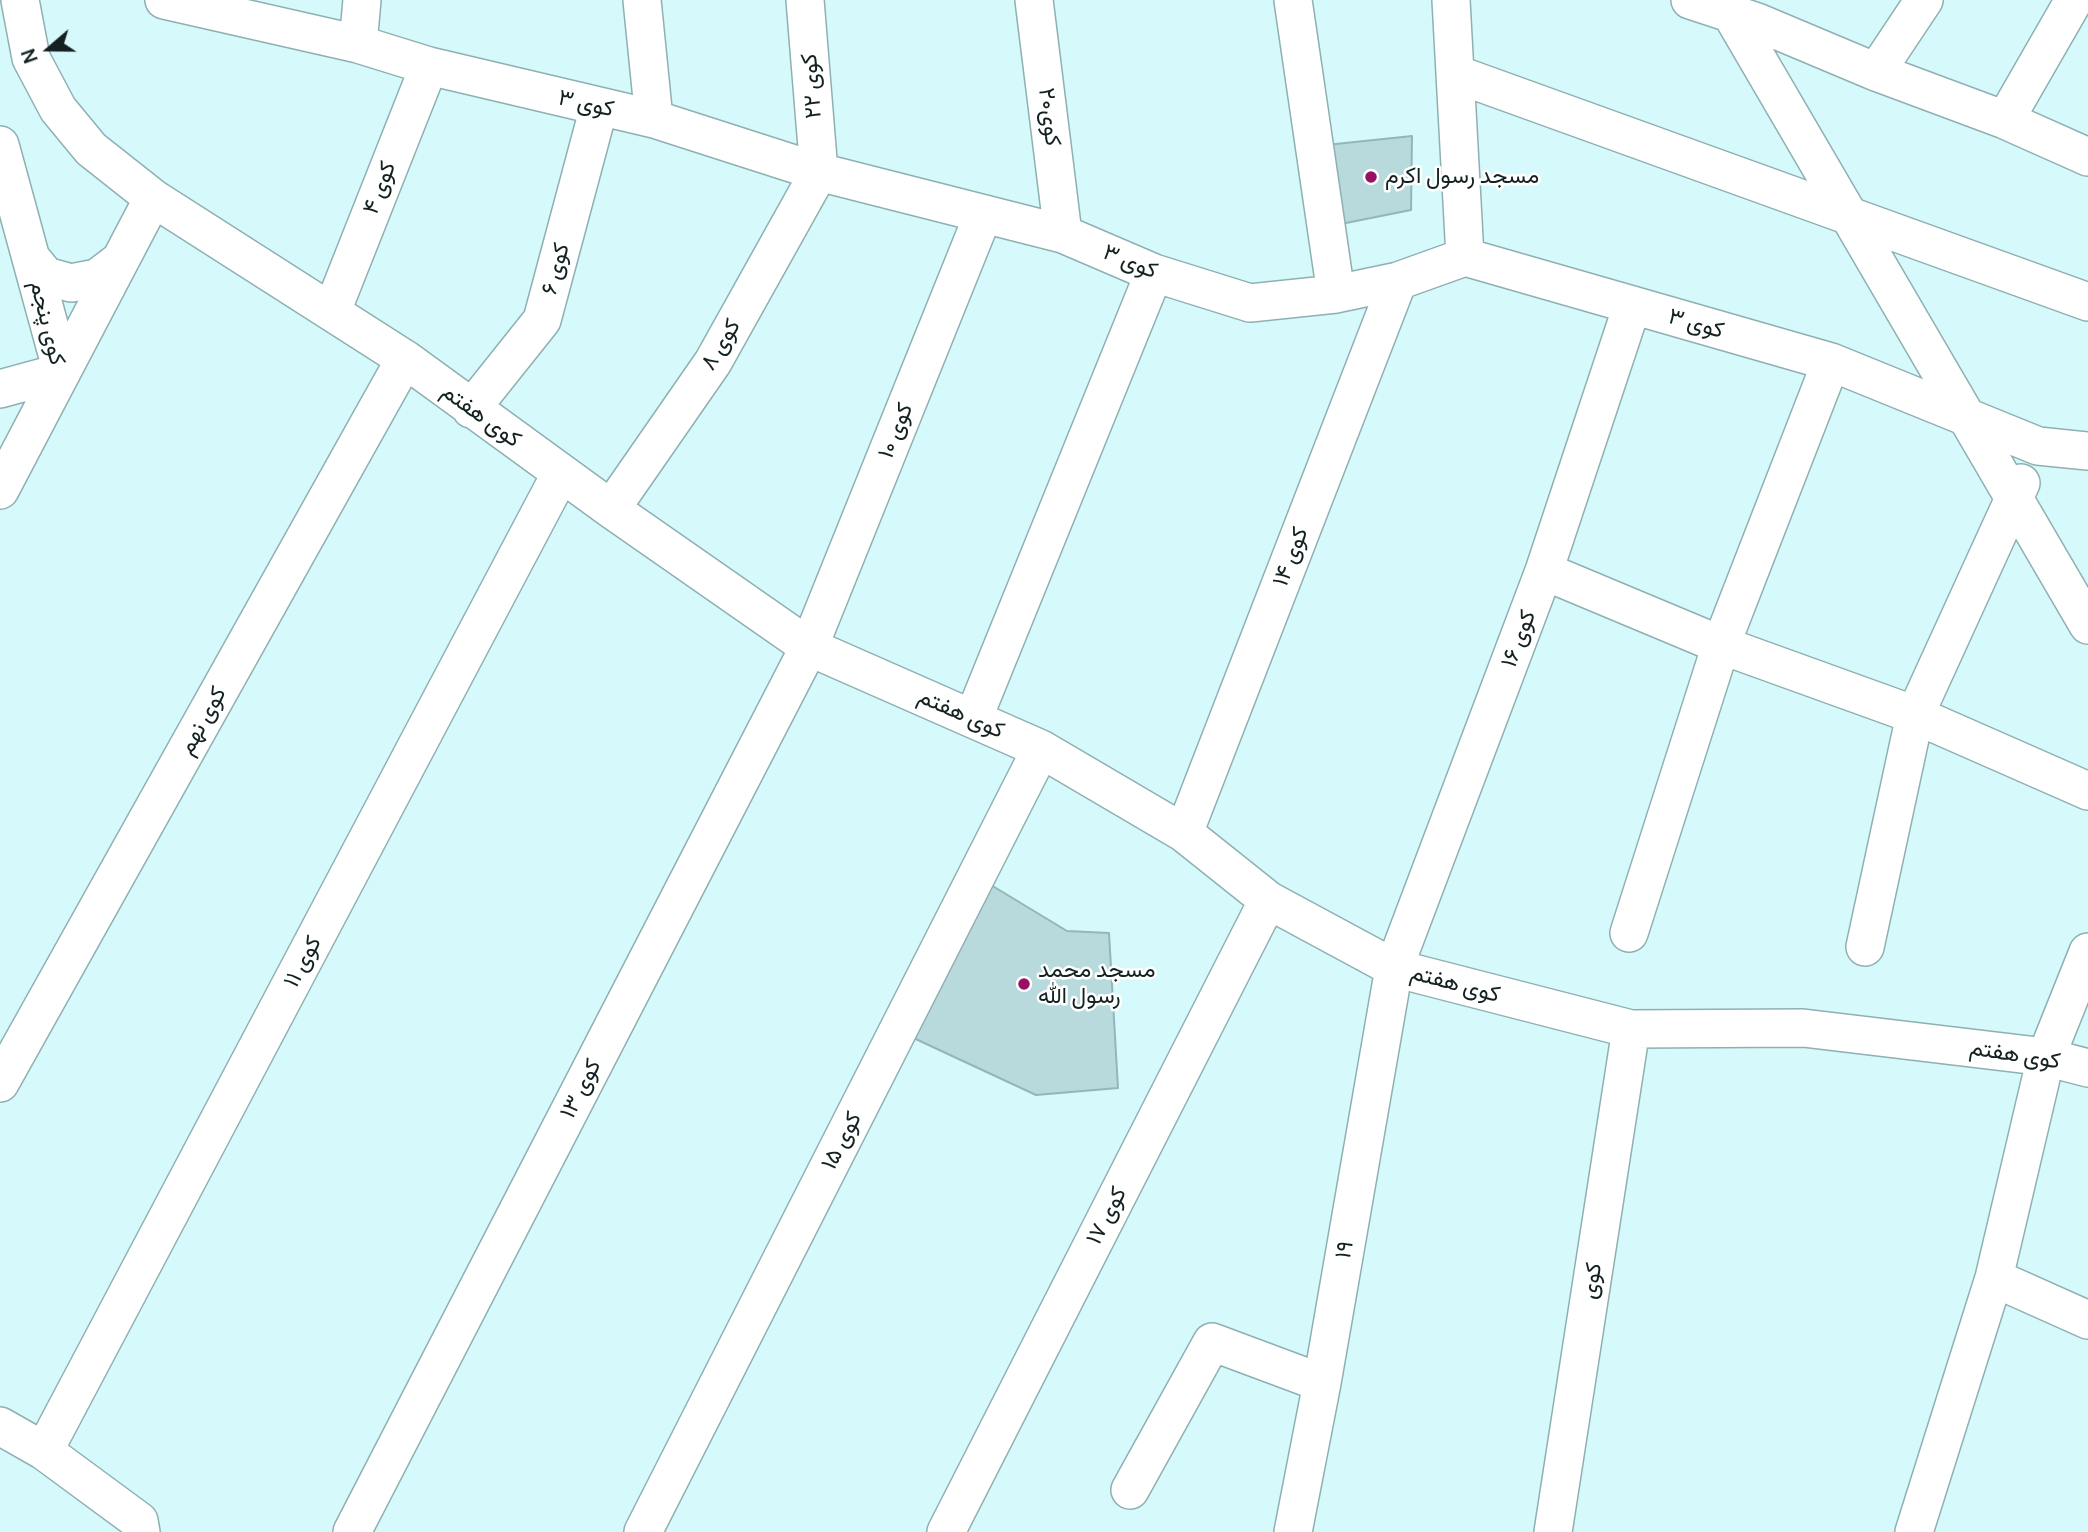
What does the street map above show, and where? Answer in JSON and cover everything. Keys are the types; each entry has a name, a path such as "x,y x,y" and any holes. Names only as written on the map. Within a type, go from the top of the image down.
{"street":[{"name":"کوی هفتم","path":"20,0 31,58 58,109 91,149 153,198 405,359 611,509 809,646 1041,749 1184,833 1269,900 1394,968 1631,1029 1803,1028 2046,1056 2088,1068"},
{"name":"کوی ۳","path":"164,0 358,44 429,66 654,119 818,172 1063,234 1154,273 1250,303 1336,293 1398,281 1465,257 1831,362 2038,446 2088,451"},
{"path":"358,44 362,0"},
{"path":"642,0 654,119"},
{"name":"کوی ۲۲","path":"805,0 818,172"},
{"name":"کوی۲۰","path":"1034,0 1063,234"},
{"path":"1293,0 1336,293"},
{"path":"1451,0 1465,257"},
{"path":"1690,0 1763,11 1876,72 2005,120 2088,157"},
{"path":"1723,0 2088,625"},
{"path":"1876,72 1924,0"},
{"path":"2005,120 2074,0"},
{"name":"کوی ۴","path":"332,311 429,66"},
{"path":"1456,74 2088,302"},
{"name":"کوی ۶","path":"471,409 542,320 599,107"},
{"name":"کوی پنجم","path":"0,145 62,372 0,490"},
{"name":"کوی ۸","path":"611,509 713,362 818,172"},
{"path":"0,389 62,372 153,198"},
{"name":"کوی ۱۰","path":"809,646 983,215"},
{"path":"31,258 46,276 71,283 97,278 118,262"},
{"path":"974,719 1154,273"},
{"name":"کوی ۱۴","path":"1184,833 1398,281"},
{"name":"کوی ۱۶","path":"1394,968 1544,571 1632,306"},
{"name":"کوی نهم","path":"0,1083 405,359"},
{"path":"1629,933 1721,645 1831,362"},
{"path":"1865,947 1915,715 2038,446"},
{"name":"کوی ۱۱","path":"44,1451 561,473"},
{"path":"1544,571 1721,645 1915,715 2088,791"},
{"name":"کوی ۱۳","path":"352,1532 809,646"},
{"name":"کوی ۱۵","path":"643,1532 1041,749"},
{"name":"کوی ۱۷","path":"946,1532 1269,900"},
{"path":"1914,1532 1994,1278 2046,1056 2088,953"},
{"name":"۱۹","path":"1293,1532 1322,1383 1394,968"},
{"name":"کوی","path":"1553,1532 1631,1029"},
{"path":"1994,1278 2088,1320"},
{"path":"1130,1490 1212,1342 1322,1383"},
{"path":"0,1426 44,1451 139,1521 141,1532"}],"building":[{"name":"مسجد رسول اکرم","path":"1412,136 1411,210 1336,225 1326,145"},
{"name":"مسجد محمد رسول الله","path":"991,885 1067,931 1109,933 1118,1088 1036,1095 907,1035"}],"place":[{"name":"مسجد رسول اکرم","path":"1371,177"},
{"name":"مسجد محمد رسول الله","path":"1024,984"}]}
